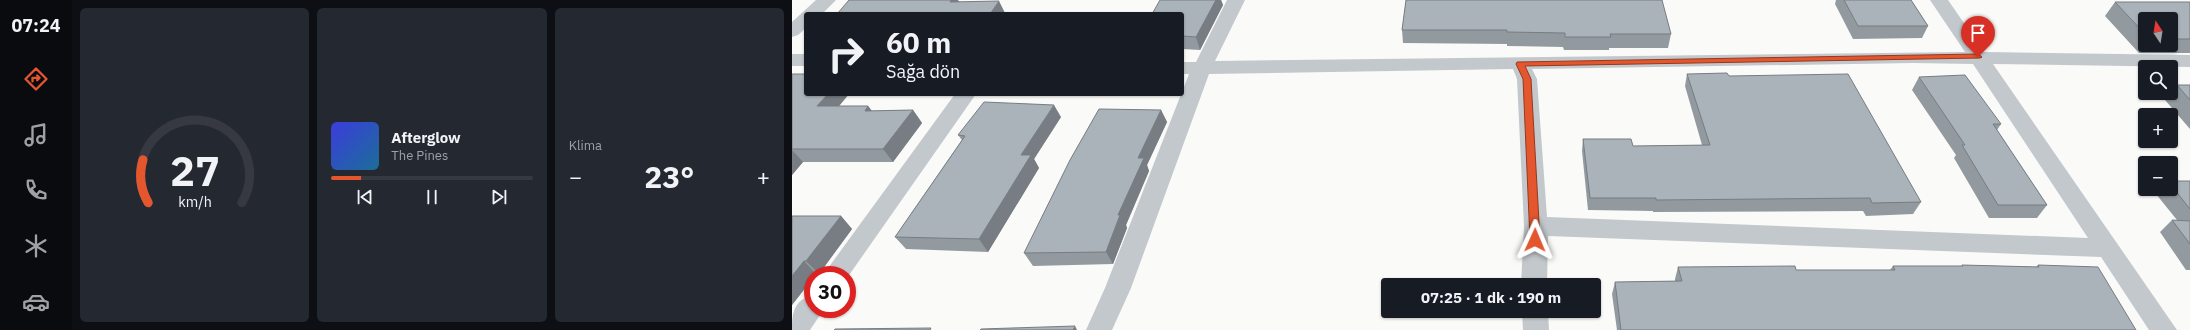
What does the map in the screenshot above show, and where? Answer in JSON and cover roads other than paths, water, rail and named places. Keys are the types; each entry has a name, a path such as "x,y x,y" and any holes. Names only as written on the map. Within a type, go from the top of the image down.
{"street":[{"path":"813,12 827,0"},
{"path":"1099,330 1118,288 1196,80 1193,68 1236,0"},
{"path":"1939,0 2164,330"},
{"path":"792,31 804,21"},
{"path":"1193,68 1978,57 2190,60"},
{"path":"792,60 804,60"},
{"path":"1520,64 1527,79 1536,226 1534,278"},
{"path":"842,266 965,96"},
{"path":"1536,226 2108,248"},
{"path":"795,330 804,318"},
{"path":"1535,318 1536,330"}]}
